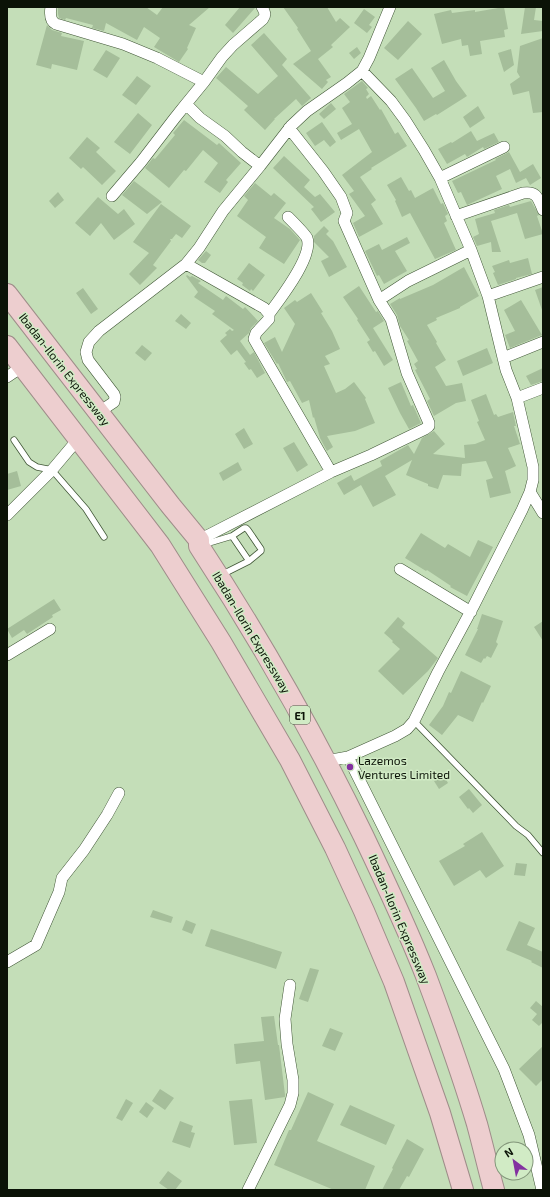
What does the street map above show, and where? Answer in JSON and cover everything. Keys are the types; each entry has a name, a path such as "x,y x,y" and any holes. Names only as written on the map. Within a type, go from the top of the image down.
{"highway":[{"name":"Ibadan-Ilorin Expressway","path":"7,294 199,543 266,653 326,761 392,894 426,976 456,1059 477,1124 494,1190"},
{"path":"7,346 160,545 246,683 290,760 335,848 394,982 440,1113 463,1190"}],"street":[{"path":"51,7 51,20 56,24 129,47 157,58 204,82"},
{"path":"112,196 141,162 222,57 233,45 263,20 265,13 262,7"},
{"path":"99,412 114,402 115,398 114,394 88,360 86,352 89,342 100,331 186,264 199,248 223,211 289,128 308,111 347,84 362,70 369,58 390,7"},
{"path":"326,761 348,757 395,736 407,729 414,721 438,672 471,612 530,492 533,480 533,467 517,398 506,370 488,296 471,250 440,178 405,120 391,101 362,70"},
{"path":"186,104 200,118 225,136 260,166"},
{"path":"199,543 331,472 425,429 429,423 407,373 391,319 379,300 344,221 347,214 341,197 323,171 289,128"},
{"path":"440,178 504,147"},
{"path":"456,216 523,192 531,192 536,196 543,210"},
{"path":"269,314 294,279 308,246 307,238 288,217"},
{"path":"379,300 408,281 471,250"},
{"path":"186,264 264,308 269,314 270,319 256,333 254,339 331,472"},
{"path":"488,296 543,277"},
{"path":"503,358 543,342"},
{"path":"7,377 23,366"},
{"path":"517,398 543,388"},
{"path":"7,515 52,470 79,438"},
{"path":"530,492 543,513"},
{"path":"400,569 471,612"},
{"path":"7,655 50,629"},
{"path":"348,757 504,1068 529,1135 542,1190"},
{"path":"7,962 36,945 59,892 62,878 108,815 119,793"},
{"path":"248,1190 290,1105 293,1093 293,1080 286,1044 285,1019 290,985"}],"lane":[{"path":"14,440 29,462 37,467 52,470 86,509 104,537"},
{"path":"199,543 232,536 246,528 261,549 261,551 249,561 219,576"},
{"path":"232,536 249,561"},
{"path":"414,721 516,826 528,835 543,853"}],"building":[{"path":"58,7 146,7 157,15 163,7 210,7 189,25 196,28 187,48 188,49 179,62 154,47 160,38 144,27 137,40 106,23 104,31 92,28 93,25 66,18 65,20 59,18"},
{"path":"240,7 255,8 233,33 225,25"},
{"path":"283,7 327,7 336,22 340,18 350,27 331,45 333,47 318,59 331,77 326,80 328,82 322,89 293,64 311,51 297,29 298,28"},
{"path":"504,7 508,29 504,30 505,37 480,41 482,54 470,56 468,45 462,46 461,39 442,44 434,14 451,10 452,13 475,10 475,12"},
{"path":"525,7 536,7 534,20 543,21 543,31 521,34"},
{"path":"364,9 375,17 369,25 372,27 367,33 354,23"},
{"path":"408,21 422,34 398,60 384,48"},
{"path":"47,25 52,30 62,33 61,36 84,41 77,70 52,64 51,69 36,65"},
{"path":"264,33 287,59 282,65 311,98 302,106 296,99 274,119 265,130 244,110 248,106 216,78 226,67 258,94 278,76 251,45"},
{"path":"543,38 543,112 533,113 529,91 513,95 510,84 520,77 517,72 520,46"},
{"path":"357,47 361,53 354,59 349,53"},
{"path":"511,49 514,65 504,72 498,53"},
{"path":"106,50 120,58 107,78 93,70"},
{"path":"444,60 467,96 437,115 436,114 424,121 395,79 412,68 433,98 445,91 431,68"},
{"path":"137,76 151,86 136,105 122,95"},
{"path":"362,81 368,88 366,89 369,94 366,97 367,99 371,96 380,110 381,109 395,134 398,132 407,146 371,168 372,169 360,177 376,200 371,204 383,224 359,237 353,223 365,216 349,194 354,191 342,175 372,152 359,129 341,140 337,133 352,124 342,108 350,102 344,94"},
{"path":"331,103 336,109 324,119 319,114"},
{"path":"478,106 485,118 470,128 463,117"},
{"path":"138,113 152,125 130,154 114,142"},
{"path":"184,120 217,145 219,143 241,163 226,180 228,182 220,193 204,182 218,163 203,150 186,171 184,170 169,188 145,168 153,158 155,159 175,135 173,133"},
{"path":"322,122 336,142 330,147 324,140 315,146 306,133"},
{"path":"471,131 477,141 494,133 499,142 484,149 483,147 467,157 465,154 447,164 438,149 451,142 452,143"},
{"path":"87,137 100,148 96,152 116,171 102,185 83,167 81,169 69,158"},
{"path":"509,152 520,172 533,164 541,178 530,185 526,178 516,183 510,169 496,176 502,189 467,205 461,192 458,193 452,181 496,160 495,159"},
{"path":"284,156 310,180 304,187 315,197 320,194 335,212 321,222 311,209 314,207 273,168"},
{"path":"401,177 415,198 433,188 448,214 445,216 447,221 444,223 456,250 435,259 410,213 402,217 395,201 396,200 387,185"},
{"path":"134,181 162,202 147,214 122,195"},
{"path":"255,183 271,196 274,193 286,203 274,218 290,229 300,240 284,264 259,248 266,237 237,216 248,200 244,196"},
{"path":"58,192 64,200 55,208 49,201"},
{"path":"98,197 118,214 124,209 135,224 114,240 101,223 90,236 75,223"},
{"path":"531,201 539,215 537,216 543,234 525,239 517,213 491,221 501,252 492,252 491,242 477,246 473,237 479,234 475,219 495,213 494,210 509,205 510,207"},
{"path":"161,204 191,226 182,238 176,234 172,239 170,239 171,241 153,265 157,268 140,285 129,274 149,253 133,242"},
{"path":"324,226 329,231 326,234 333,241 347,267 329,277 321,261 329,257 314,242 314,236"},
{"path":"407,237 410,243 395,251 407,271 384,284 379,275 377,276 365,251 379,244 382,250"},
{"path":"206,251 211,255 205,263 202,263 198,260"},
{"path":"528,258 532,274 498,285 492,266 509,260 510,263"},
{"path":"249,263 265,275 253,291 251,289 250,291 242,285 243,283 237,279"},
{"path":"464,267 479,296 460,308 436,318 437,320 427,325 446,360 435,367 446,386 462,383 466,401 456,403 434,416 427,401 430,399 415,370 417,369 414,364 418,361 407,341 409,340 400,326 397,315 390,304 400,298 433,285"},
{"path":"187,275 201,281 198,283 223,300 226,296 243,309 245,307 258,321 251,328 249,333 240,341 250,355 254,352 265,373 257,378 251,369 249,370 244,363 246,362 237,350 231,355 220,341 227,335 225,333 230,329 232,331 234,330 212,314 215,311 194,297 198,292 186,276"},
{"path":"359,286 376,312 378,311 384,321 373,328 393,360 384,366 375,351 373,352 367,342 370,340 343,297"},
{"path":"543,287 543,310 542,310 535,290"},
{"path":"83,288 98,309 91,314 76,293"},
{"path":"311,293 323,312 321,313 332,331 340,349 325,356 330,364 324,366 336,393 345,389 354,382 366,398 365,399 375,423 355,431 327,436 333,447 327,451 320,438 309,400 302,403 290,381 287,382 278,363 277,364 264,343 275,337 282,352 295,324 284,308 295,300 297,302"},
{"path":"521,300 542,335 510,348 505,335 515,331 504,310"},
{"path":"181,314 191,323 186,329 175,321"},
{"path":"142,345 152,353 145,361 135,353"},
{"path":"487,348 493,363 463,376 457,361"},
{"path":"543,368 543,381 531,385 526,376"},
{"path":"401,382 411,406 413,405 421,423 409,429 388,388"},
{"path":"486,394 494,415 496,414 498,417 513,412 516,426 514,426 520,444 508,448 516,466 505,471 511,493 490,498 486,480 493,478 486,461 462,464 461,476 443,475 438,489 428,486 428,484 406,475 412,460 385,476 396,495 373,507 361,485 344,495 337,483 351,475 354,481 382,466 380,461 408,445 414,454 422,438 434,431 445,444 433,454 465,458 464,445 475,444 485,440 477,422 479,421 471,400"},
{"path":"244,428 253,444 244,449 235,434"},
{"path":"294,442 308,465 297,472 283,448"},
{"path":"238,462 242,470 223,481 219,473"},
{"path":"17,471 21,486 7,490 7,474"},
{"path":"421,533 445,548 448,544 470,557 478,540 493,547 467,596 450,587 451,586 427,570 426,571 405,558"},
{"path":"54,599 61,610 27,634 24,630 12,638 7,629"},
{"path":"482,614 503,621 496,642 498,644 491,658 487,656 481,663 465,655 478,629"},
{"path":"398,617 405,623 402,627 438,658 428,671 403,695 378,671 400,649 384,633"},
{"path":"543,621 543,641 534,627"},
{"path":"461,671 491,686 473,722 458,715 442,735 429,725 443,706 449,692 451,693"},
{"path":"443,775 448,783 439,789 434,781"},
{"path":"469,789 482,805 473,813 459,797"},
{"path":"482,832 504,866 486,878 480,870 454,886 439,861 465,846 463,844"},
{"path":"516,863 527,864 525,876 514,875"},
{"path":"153,910 173,917 171,923 150,917"},
{"path":"186,920 196,924 192,934 182,930"},
{"path":"519,921 535,928 527,945 543,952 543,968 531,962 532,961 506,950"},
{"path":"211,929 282,952 276,969 205,946"},
{"path":"310,968 319,970 308,1002 299,999"},
{"path":"536,1001 543,1007 543,1022 539,1026 532,1020 537,1014 530,1008"},
{"path":"274,1016 285,1097 265,1100 260,1061 236,1064 234,1044 264,1041 261,1017"},
{"path":"330,1028 343,1033 335,1051 322,1046"},
{"path":"543,1046 543,1079 536,1086 519,1069"},
{"path":"160,1089 174,1098 165,1110 152,1101"},
{"path":"308,1092 334,1104 317,1141 375,1166 365,1190 334,1190 274,1165"},
{"path":"126,1099 133,1103 122,1121 116,1118"},
{"path":"252,1099 257,1143 234,1145 229,1101"},
{"path":"146,1102 154,1108 147,1118 139,1112"},
{"path":"350,1105 395,1125 386,1145 340,1125"},
{"path":"180,1121 193,1126 191,1132 195,1133 190,1148 172,1142"},
{"path":"407,1139 424,1149 409,1177 407,1176 399,1190 382,1190 393,1169 392,1168"},
{"path":"168,1171 182,1181 175,1190 169,1190 159,1183"}],"place":[{"name":"Lazemos Ventures Limited","path":"350,767"}]}
